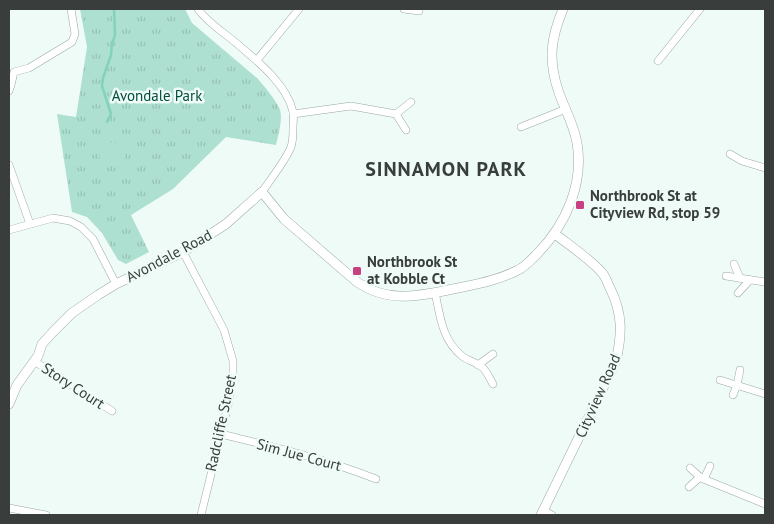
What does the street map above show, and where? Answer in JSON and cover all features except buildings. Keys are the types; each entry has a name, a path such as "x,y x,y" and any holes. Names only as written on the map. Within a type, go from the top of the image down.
{"street":[{"path":"9,91 11,70 29,68 72,42 75,34 72,9"},
{"name":"Avondale Road","path":"9,404 17,384 38,356 42,344 72,313 116,284 183,252 226,224 262,192 292,145 293,114 288,98 279,84 257,60 198,9"},
{"path":"257,60 299,9"},
{"path":"404,9 419,11"},
{"path":"262,192 284,219 357,282 366,288 380,293 398,297 414,296 491,281 519,270 533,259 555,234 570,208 575,189 578,168 578,146 574,129 558,90 553,70 552,48 556,28 563,9"},
{"path":"658,61 700,9"},
{"path":"396,114 411,102"},
{"path":"293,114 351,106 396,114 406,130"},
{"path":"521,127 566,109"},
{"path":"730,154 742,161 765,168"},
{"path":"9,165 30,224"},
{"path":"9,230 54,218 70,221 81,227 92,239 116,284"},
{"name":"Cityview Road","path":"542,513 616,361 621,339 620,317 614,297 603,274 555,234"},
{"name":"Radcliffe Street","path":"183,252 224,330 230,349 233,374 232,389 201,515"},
{"path":"734,264 740,278"},
{"path":"726,276 765,282"},
{"path":"738,293 750,280"},
{"path":"435,292 442,325 449,342 462,356 483,368 493,384"},
{"path":"478,365 494,354"},
{"name":"Story Court","path":"34,362 112,411"},
{"path":"732,395 737,385 740,370"},
{"path":"720,380 765,394"},
{"name":"Sim Jue Court","path":"221,434 321,459 376,479"},
{"path":"689,487 702,478 710,466"},
{"path":"690,468 702,478 765,504"},
{"path":"9,508 46,515"},
{"path":"542,513 552,515"}],"green space":[{"name":"Avondale Park","path":"80,9 185,9 192,23 257,78 276,102 281,114 276,145 226,137 173,189 131,215 149,252 126,264 118,260 102,233 87,217 72,212 57,114 76,117 87,47"},
{"path":"104,140 128,147 123,164 99,158"}],"waterway":[{"path":"107,122 111,114 102,86 115,35 114,9"}],"place":[{"name":"Northbrook St at Cityview Rd, stop 59","path":"580,205"},
{"name":"Northbrook St at Kobble Ct","path":"357,271"}],"district":[{"name":"SINNAMON PARK","path":"446,169"}]}
